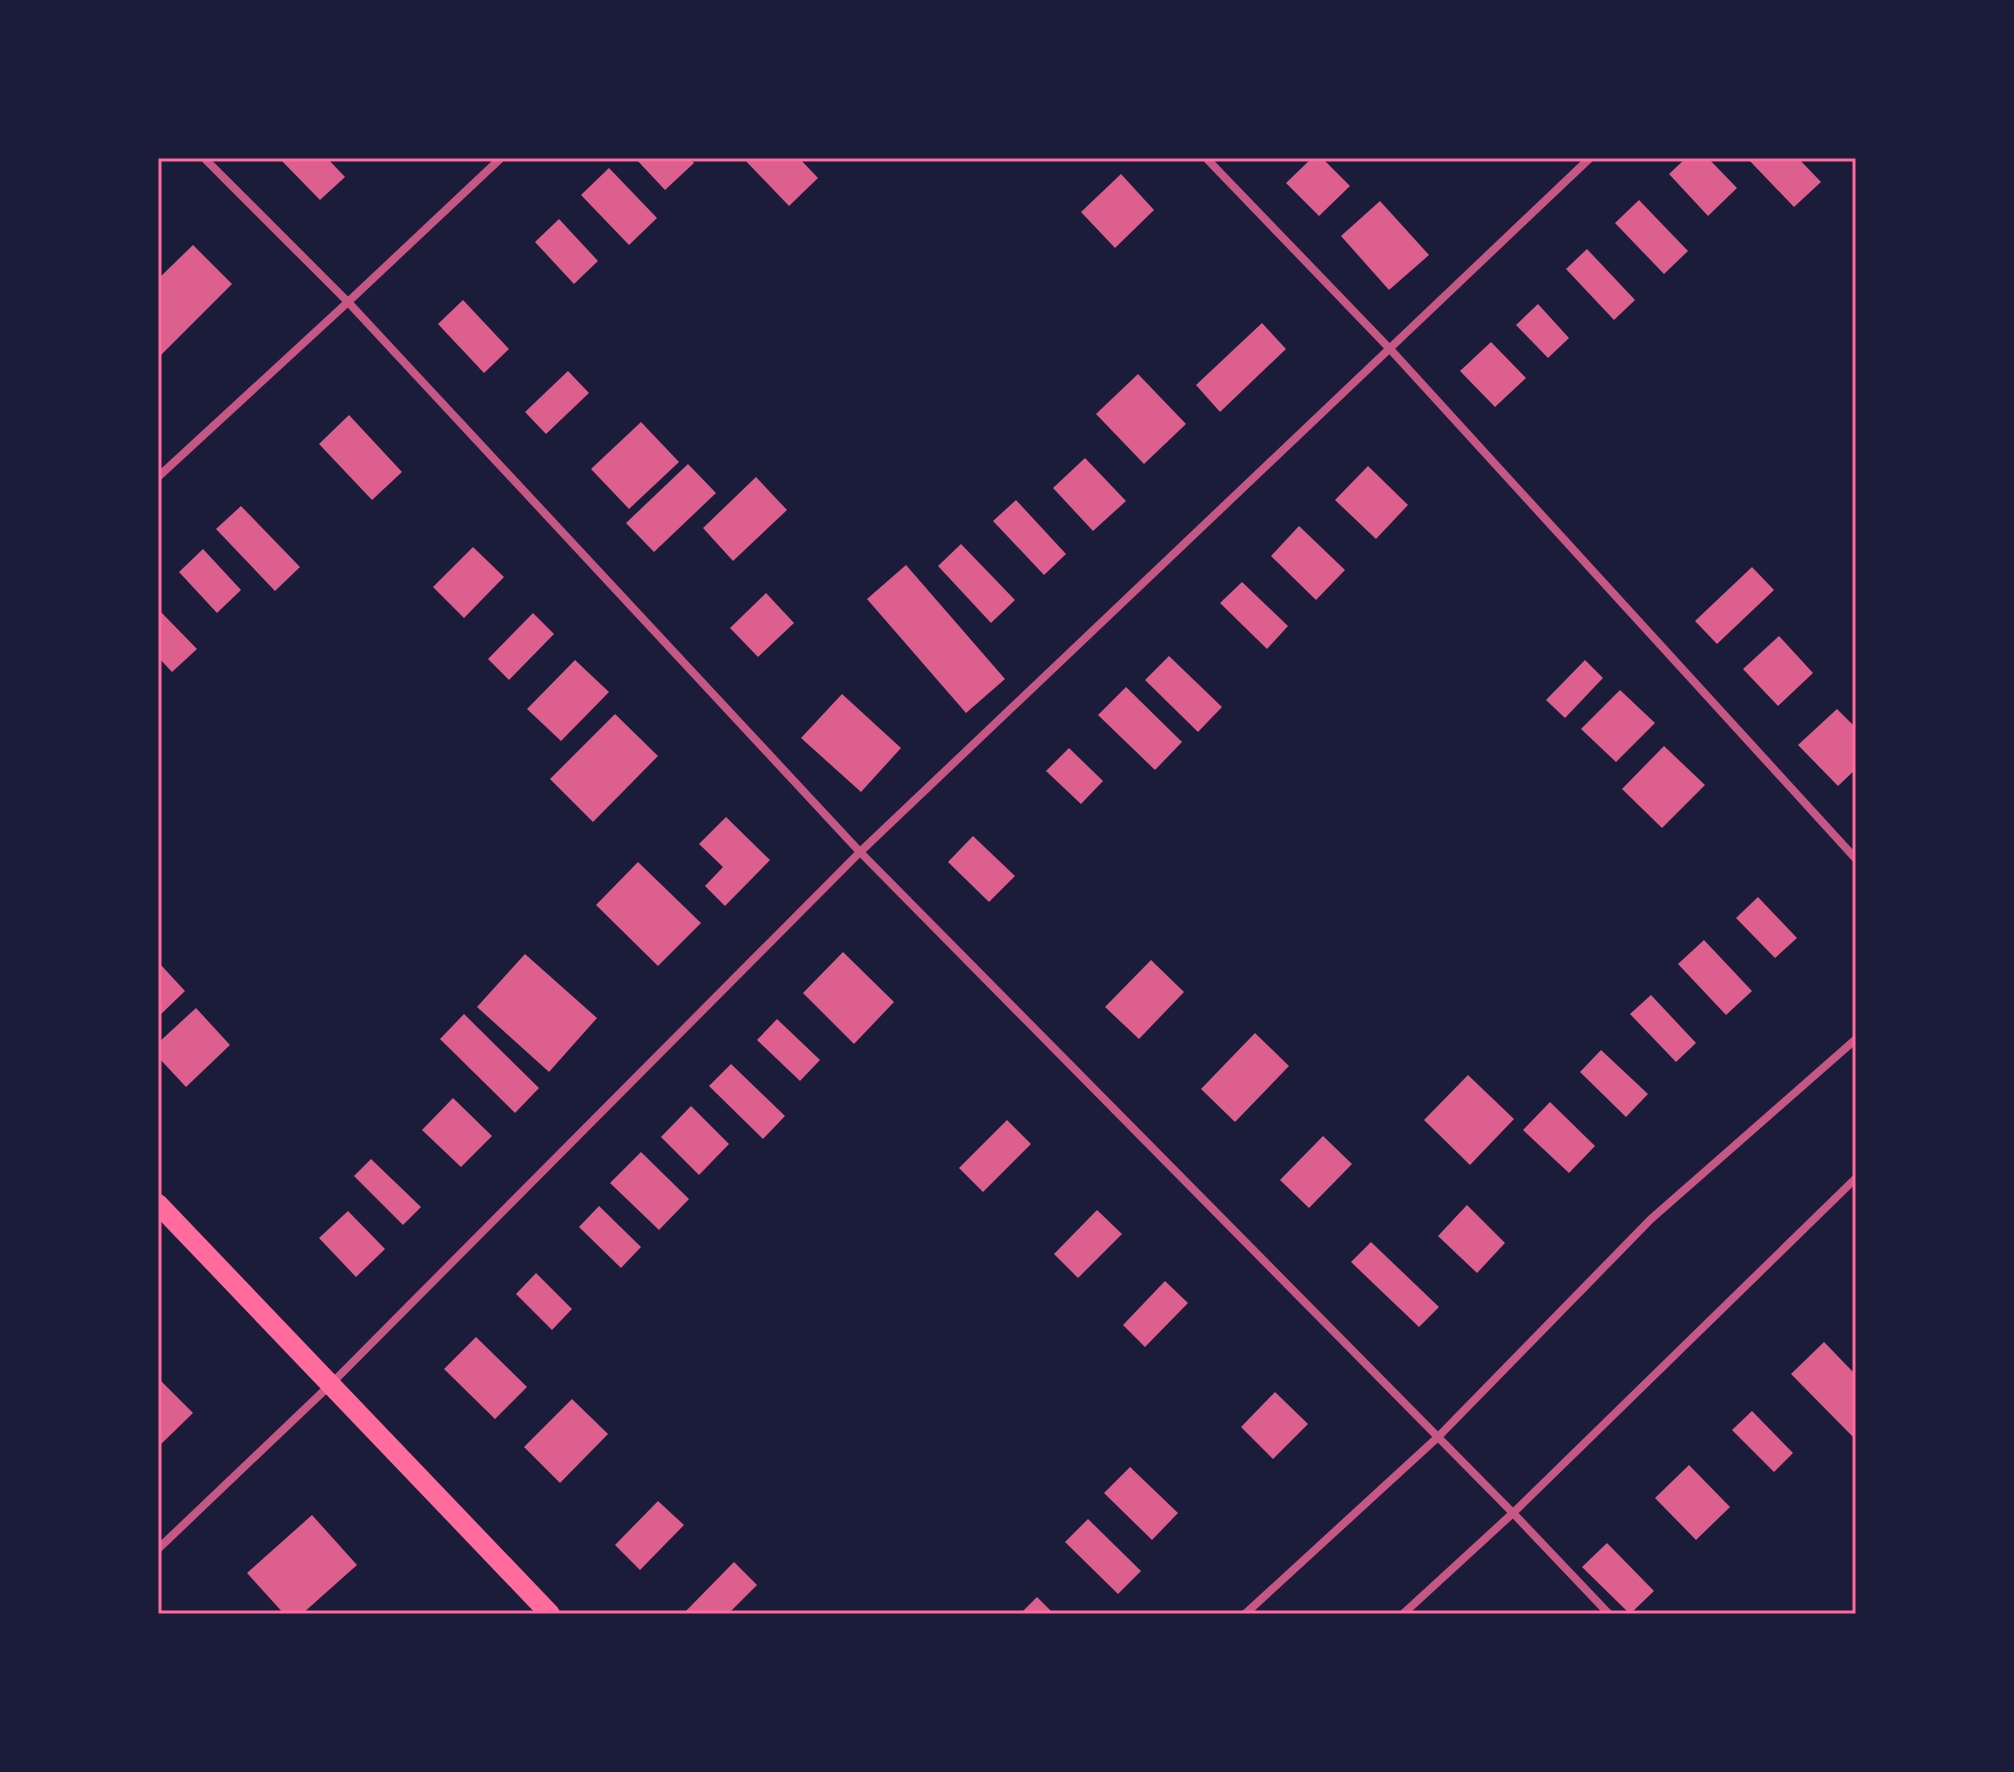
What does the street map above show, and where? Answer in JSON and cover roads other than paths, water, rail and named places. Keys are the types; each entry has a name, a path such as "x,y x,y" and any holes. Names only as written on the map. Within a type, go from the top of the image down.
{"main road":[{"path":"158,1204 550,1614"}],"street":[{"path":"204,158 348,302 860,852 1609,1614"},
{"path":"158,477 501,158"},
{"path":"1206,158 1390,349 1856,859"},
{"path":"158,1549 330,1385 860,852 1590,158"},
{"path":"1245,1614 1438,1437 1651,1219 1856,1039"},
{"path":"1403,1614 1513,1513 1856,1178"}]}
